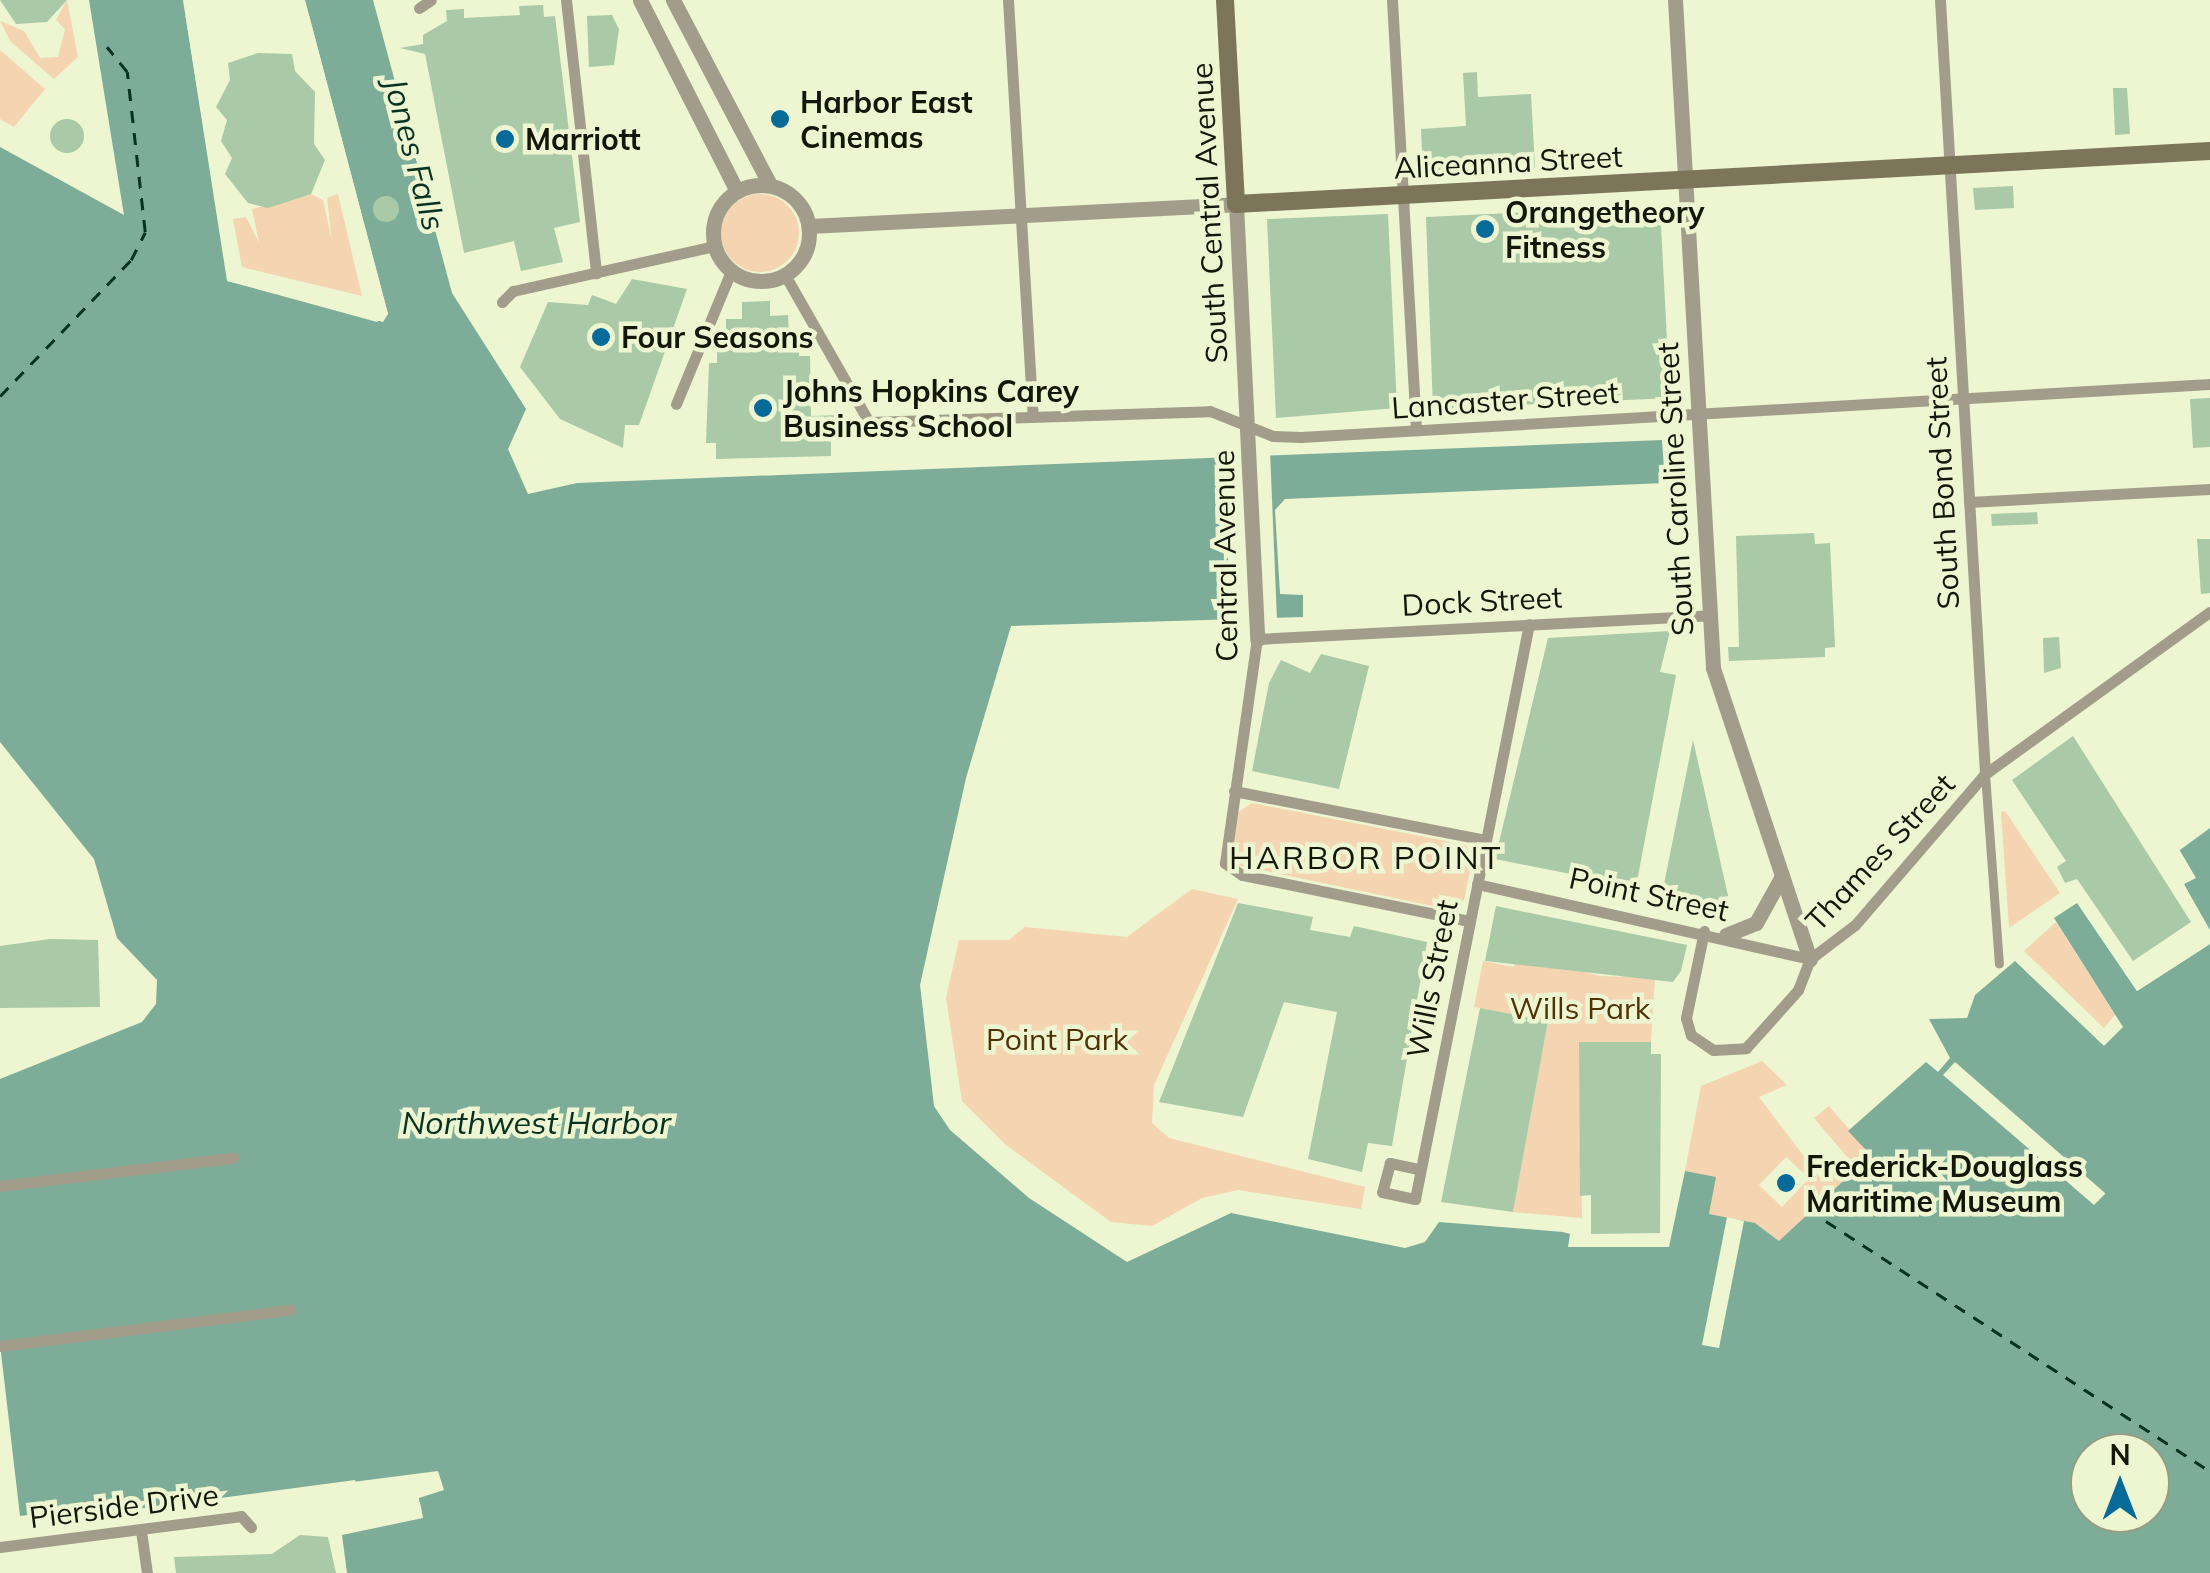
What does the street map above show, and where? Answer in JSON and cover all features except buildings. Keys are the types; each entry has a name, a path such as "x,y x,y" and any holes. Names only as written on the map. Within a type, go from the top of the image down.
{"main road":[{"name":"South Central Avenue","path":"1225,0 1236,204"},
{"name":"Aliceanna Street","path":"1236,204 2210,150"}],"street":[{"path":"418,8 431,0"},
{"path":"566,0 596,272"},
{"path":"640,0 737,191"},
{"path":"674,0 770,185 796,199 809,226 803,256 785,275 758,281 731,272 714,246 716,213 737,191 770,185"},
{"path":"1008,0 1032,415"},
{"path":"1392,0 1416,430"},
{"name":"South Caroline Street","path":"1676,0 1713,668 1810,959"},
{"name":"South Bond Street","path":"1940,0 1968,502 2000,963"},
{"name":"Aliceanna Street","path":"809,226 1236,204"},
{"name":"South Central Avenue","path":"1236,204 1248,423"},
{"path":"502,302 513,292 714,246"},
{"path":"676,404 731,272"},
{"name":"Lancaster Street","path":"785,275 869,422 1210,410 1282,437 2210,384"},
{"name":"Central Avenue","path":"1248,423 1256,633 1225,863 1242,875 1469,921"},
{"path":"1968,502 2210,489"},
{"name":"Thames Street","path":"1704,931 1686,1018 1691,1034 1714,1050 1746,1048 1798,990 1810,959 1855,926 1986,774 2210,612"},
{"name":"Dock Street","path":"1256,633 1710,615"},
{"name":"Wills Street","path":"1418,1169 1530,624"},
{"path":"1234,791 1486,840"},
{"path":"1726,935 1756,923 1782,876"},
{"name":"Point Street","path":"1476,884 1726,935 1810,959"},
{"path":"0,1186 233,1158"},
{"path":"0,1346 292,1310"},
{"name":"Pierside Drive","path":"0,1548 241,1516 250,1526"},
{"path":"141,1531 147,1573"}],"green space":[{"path":"67,0 78,57 54,79 11,42 0,21 24,31 40,58 58,57 65,29 56,20"},
{"path":"0,50 45,89 14,127 0,119"},
{"path":"311,194 323,200 332,241 327,198 338,194 362,296 242,267 233,219 246,217 259,243 252,209"},
{"path":"760,194 788,205 799,233 788,261 760,272 732,261 721,233 732,205"},
{"path":"1252,803 1466,845 1472,861 1464,900 1447,909 1237,865 1230,856 1237,813"},
{"path":"2005,811 2060,893 2009,928 2001,812"},
{"name":"Point Park","path":"1192,889 1238,899 1154,1085 1152,1123 1169,1138 1365,1187 1361,1209 1238,1190 1202,1198 1152,1226 1111,1222 1006,1145 962,1101 946,998 959,940 1009,940 1025,927 1127,937"},
{"path":"2056,922 2115,1015 2104,1028 2024,951"},
{"name":"Wills Park","path":"1516,955 1600,976 1655,978 1651,1042 1579,1043 1582,1218 1513,1212 1548,1021 1474,1007 1483,961 1514,967"},
{"path":"1762,1061 1787,1085 1759,1097 1822,1180 1848,1158 1814,1118 1829,1106 1871,1155 1779,1241 1755,1223 1708,1214 1685,1171 1701,1086","holes":["1786,1157 1809,1178 1782,1207 1759,1185"]}],"water":[{"name":"Northwest Harbor","path":"89,0 183,0 228,281 377,322 388,314 305,0 373,0 452,293 526,409 508,449 528,494 577,483 1662,440 1665,483 1285,499 1275,510 1280,594 1303,595 1303,617 1011,626 966,778 920,985 934,1106 950,1130 1029,1198 1127,1262 1231,1213 1405,1248 1425,1242 1439,1222 1563,1232 1570,1234 1568,1247 1669,1247 1685,1171 1716,1177 1709,1214 1755,1223 1779,1241 1871,1155 1848,1131 1926,1062 1938,1072 1950,1058 1929,1019 1967,1018 1975,995 2015,961 2104,1046 2123,1027 2054,918 2077,903 2137,991 2210,944 2210,1573 347,1573 342,1535 423,1518 420,1502 361,1510 355,1480 93,1515 91,1506 20,1516 0,1344 0,1079 142,1022 156,1004 157,980 117,938 94,859 0,742 0,147 124,215"},
{"path":"2210,828 2210,930 2169,858"}],"pier":[{"path":"183,0 232,277 382,317 305,0 388,314 383,322 227,281"},
{"path":"1270,451 1277,620 1230,626 1225,452"},
{"path":"2179,849 2196,878 2184,884 2210,935 2164,860"},
{"path":"2074,898 2138,984 2210,944 2137,991"},
{"path":"1955,1062 2105,1194 2094,1205 1943,1075"},
{"path":"1727,1217 1744,1221 1719,1348 1702,1345"},
{"path":"438,1471 444,1490 419,1498 420,1515 338,1533 417,1511 360,1515 352,1486 329,1485"}],"ferry route":[{"path":"0,396 131,260 145,232 127,72 107,47"},
{"path":"1826,1221 2210,1471"}],"place":[{"name":"Harbor East Cinemas","path":"780,119"},
{"name":"Marriott","path":"505,139"},
{"name":"Orangetheory Fitness","path":"1485,229"},
{"name":"Four Seasons","path":"601,337"},
{"name":"Johns Hopkins Carey Business School","path":"763,408"},
{"name":"Frederick-Douglass Maritime Museum","path":"1786,1183"}],"district":[{"name":"HARBOR POINT","path":"1366,857"}],"water label":[{"name":"Jones Falls","path":"415,154"}]}
